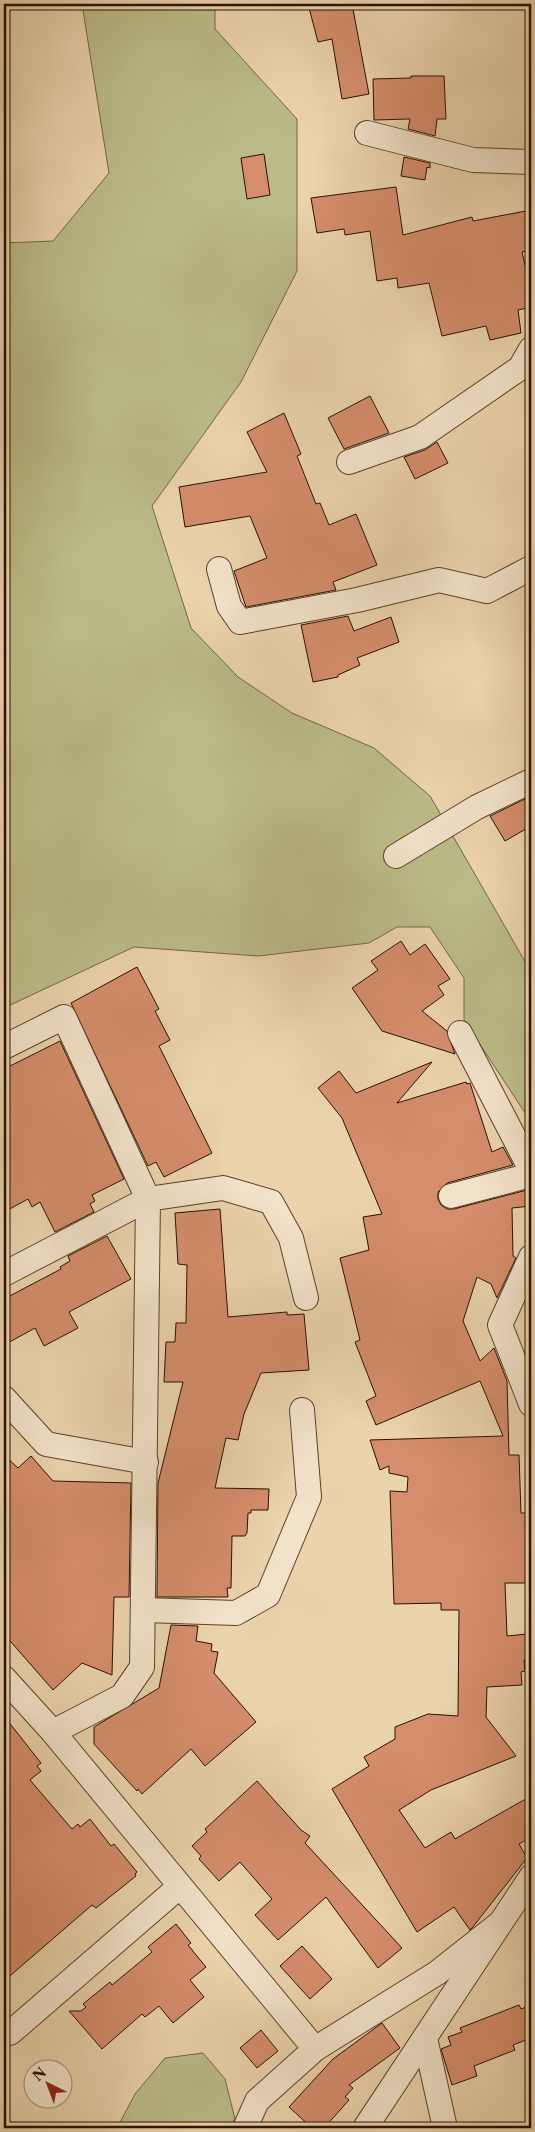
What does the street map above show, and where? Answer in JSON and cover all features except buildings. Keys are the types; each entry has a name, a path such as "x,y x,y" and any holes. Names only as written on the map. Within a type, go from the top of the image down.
{"street":[{"path":"367,133 473,160 531,162"},
{"path":"349,462 420,437 520,368 531,349"},
{"path":"219,569 229,606 240,622 357,600 439,580 487,591 531,568"},
{"path":"396,856 477,807 531,781"},
{"path":"4,1047 64,1018 148,1198 142,1667 122,1696 53,1732"},
{"path":"460,1033 531,1170"},
{"path":"451,1196 531,1175"},
{"path":"4,1274 148,1198 223,1188 271,1202 291,1238 306,1298"},
{"path":"531,1257 500,1325 531,1404"},
{"path":"4,1398 46,1444 146,1462"},
{"path":"144,1610 236,1613 268,1595 309,1497 302,1410"},
{"path":"4,1678 53,1732 179,1887 315,2049"},
{"path":"365,2128 531,1877"},
{"path":"10,2033 179,1887"},
{"path":"245,2128 257,2100 315,2049 437,1973 499,1924"},
{"path":"425,2038 445,2128"}],"green space":[{"path":"82,4 215,4 215,29 297,119 297,271 241,382 152,506 191,628 238,677 292,713 374,748 430,796 531,972 531,1122 464,1020 464,978 430,927 397,927 369,943 258,956 134,947 4,1008 4,243 53,241 109,173"},
{"path":"203,2053 225,2079 235,2119 230,2128 117,2128 135,2094 165,2058"}]}
